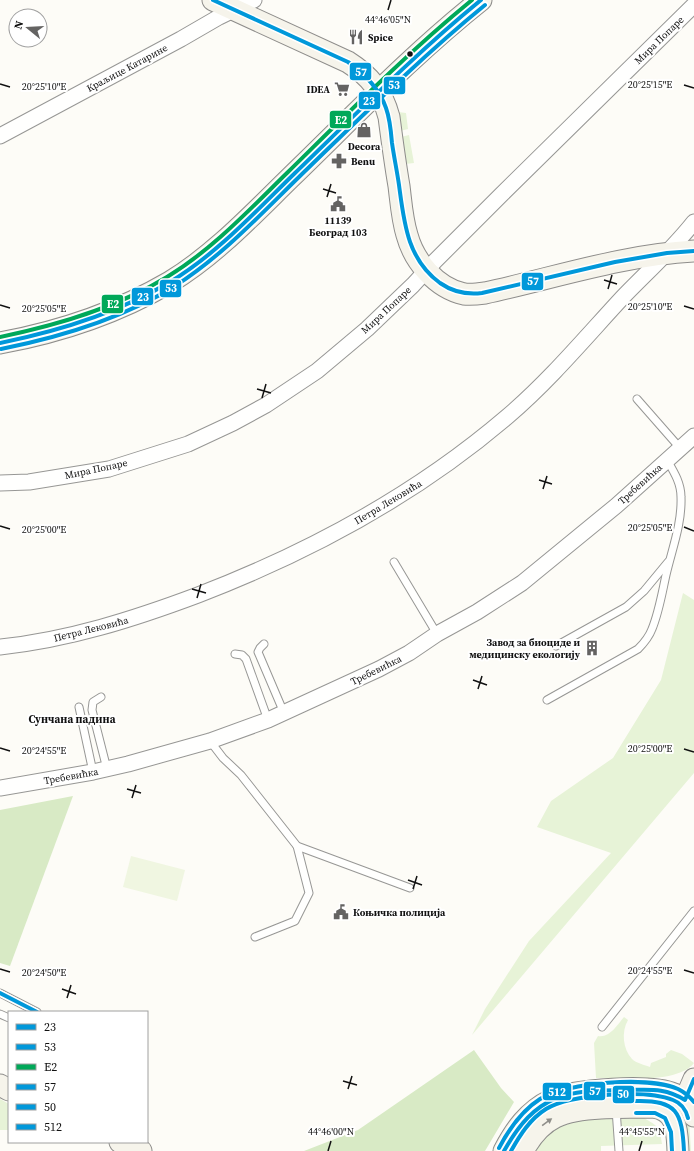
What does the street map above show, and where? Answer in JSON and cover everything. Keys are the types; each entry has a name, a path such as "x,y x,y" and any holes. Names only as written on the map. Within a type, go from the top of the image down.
{"main road":[{"path":"214,0 348,62 364,74 379,91 386,105 389,117 403,218 407,236 416,257 438,282 448,288 464,294 473,294 512,287 603,265 667,253 694,251"},
{"path":"0,342 39,335 95,317 133,301 171,281 200,261 228,237 439,35 481,0"},
{"path":"678,1151 675,1123 686,1107 694,1079"},
{"path":"504,1151 522,1122 545,1103 560,1096 583,1092 653,1089 670,1092 686,1107"},
{"path":"523,1151 539,1129 560,1114 582,1109 686,1107"},
{"path":"122,1143 141,1151"}],"street":[{"name":"Краљице Катарине","path":"0,136 219,17 254,0"},
{"name":"Мира Попаре","path":"0,483 29,482 109,469 188,444 233,423 266,404 317,371 367,329 694,6"},
{"name":"Петра Лековића","path":"0,647 54,639 124,621 160,609 273,564 310,547 372,512 445,466 508,416 536,391 644,275 667,253 694,222"},
{"name":"Требевићка","path":"0,788 100,771 210,741 268,720 385,666 409,653 437,634 477,612 522,583 616,506 694,436"}],"lane":[{"path":"637,399 680,448"},
{"path":"547,700 638,649 646,641 652,629 659,608 681,515 681,496 678,478 667,460"},
{"path":"556,646 626,607 644,591 669,561"},
{"path":"394,562 437,634"},
{"path":"264,644 258,652 284,713"},
{"path":"235,654 242,654 246,659 268,720"},
{"path":"100,771 92,710 93,702 101,697"},
{"path":"79,707 100,771"},
{"path":"210,741 223,758 241,775 297,846 309,893 295,921 255,937"},
{"path":"297,846 410,888"},
{"path":"602,1027 694,911"},
{"path":"0,993 35,1011"},
{"path":"616,1108 618,1151"}],"green space":[{"path":"398,112 406,113 408,129 400,131"},
{"path":"409,135 414,163 405,164 401,137"},
{"path":"683,593 694,600 694,773 472,1035 485,1009 529,941 611,853 537,827 551,801 613,758 661,680"},
{"path":"73,796 10,966 0,963 0,810"},
{"path":"131,856 185,870 177,901 123,887"},
{"path":"624,1017 628,1020 624,1030 625,1045 629,1055 638,1063 650,1067 651,1063 666,1057 666,1054 671,1050 682,1054 694,1063 686,1070 663,1077 634,1079 596,1078 594,1043 598,1036 610,1033"},
{"path":"474,1050 501,1088 514,1102 485,1151 304,1151 358,1130"},
{"path":"0,1099 8,1103 8,1130 0,1130"},
{"path":"644,1118 658,1128 662,1144 601,1146 601,1151 534,1151 543,1139 555,1130 568,1124 598,1119"},
{"path":"687,1118 689,1118 691,1151 686,1151 684,1133"}],"transit line":[{"name":"57","path":"213,0 348,62 371,82 380,94 388,116 405,226 409,239 420,263 429,273 445,286 460,292 471,294 482,293 615,262 667,253 694,251"},
{"name":"E2","path":"0,337 65,321 128,298 148,288 184,266 230,228 378,84 424,41 472,0"},
{"name":"23","path":"0,343 66,327 109,312 150,293 188,271 236,231 386,85 481,0"},
{"name":"53","path":"1,349 46,339 91,325 134,308 175,286 209,262 437,46 485,5"},
{"name":"57","path":"0,993 35,1011"},
{"name":"57","path":"504,1151 528,1117 554,1099 569,1094 605,1090 656,1090 670,1093 685,1100 694,1079"},
{"name":"512","path":"499,1148 511,1127 527,1109 540,1099 569,1088 608,1083 647,1083 664,1085 678,1089 694,1102"},
{"name":"50","path":"511,1151 526,1128 540,1113 558,1104 573,1100 628,1094 661,1097 673,1100 681,1105 688,1118"},
{"name":"512","path":"636,1101 661,1103 669,1106 675,1111 679,1118 684,1151"},
{"name":"50","path":"636,1113 655,1113 665,1118 671,1132 672,1151"}],"place":[{"name":"Spice","path":"356,37"},
{"name":"IDEA","path":"342,89"},
{"name":"Decora","path":"364,130"},
{"name":"Benu","path":"339,161"},
{"name":"11139 Београд 103","path":"338,204"},
{"name":"Завод за биоциде и медицинску екологију","path":"592,648"},
{"name":"Коњичка полиција","path":"341,912"}],"district":[{"name":"Сунчана падина","path":"72,719"}]}
